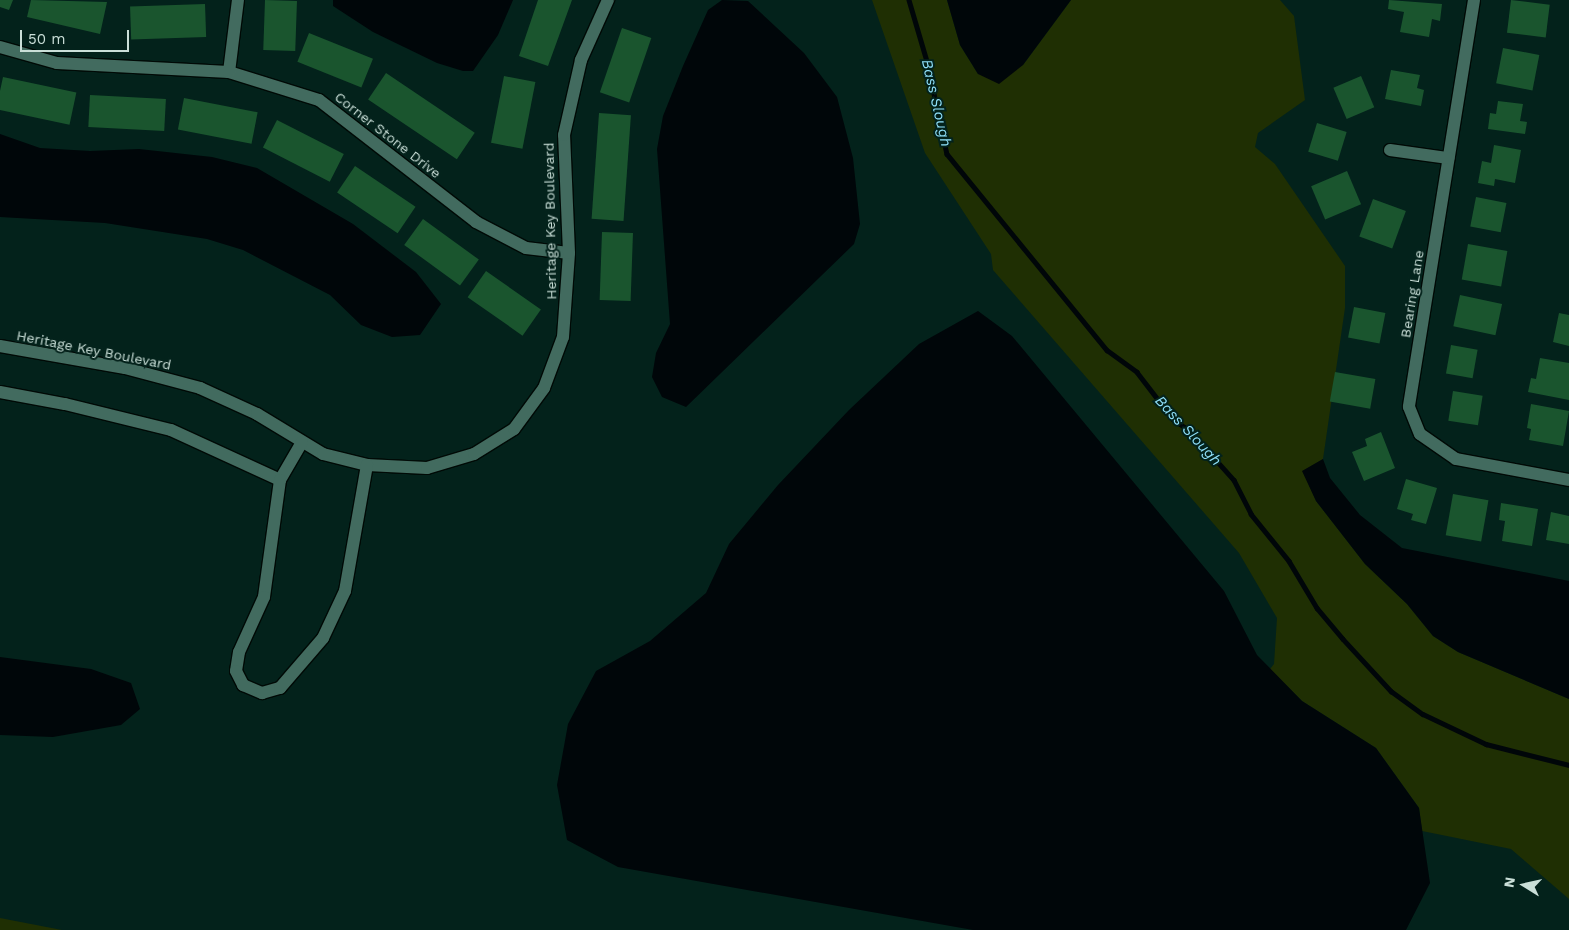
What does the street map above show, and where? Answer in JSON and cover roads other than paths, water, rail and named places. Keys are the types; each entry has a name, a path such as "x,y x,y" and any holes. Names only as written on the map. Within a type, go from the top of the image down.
{"street":[{"path":"229,72 238,0"},
{"name":"Heritage Key Boulevard","path":"0,346 125,368 200,388 257,414 323,454 367,465 428,468 474,454 514,429 544,388 563,337 569,254 564,135 581,60 608,0"},
{"name":"Bearing Lane","path":"1474,0 1409,407 1420,434 1456,459 1569,480"},
{"name":"Corner Stone Drive","path":"0,47 57,63 229,72 319,100 476,222 526,248 569,254"},
{"path":"1390,150 1448,158"},
{"path":"0,392 65,404 171,430 280,480"},
{"path":"302,442 280,480 264,597 239,652 236,671 243,685 262,693 280,688 323,638 345,591 367,465"}],"waterway":[{"name":"Bass Slough","path":"909,0 927,61 947,154 1107,350 1137,372 1173,419 1190,431 1234,480 1251,514 1289,561 1317,608 1343,639 1391,691 1423,714 1486,744 1569,765"}]}
